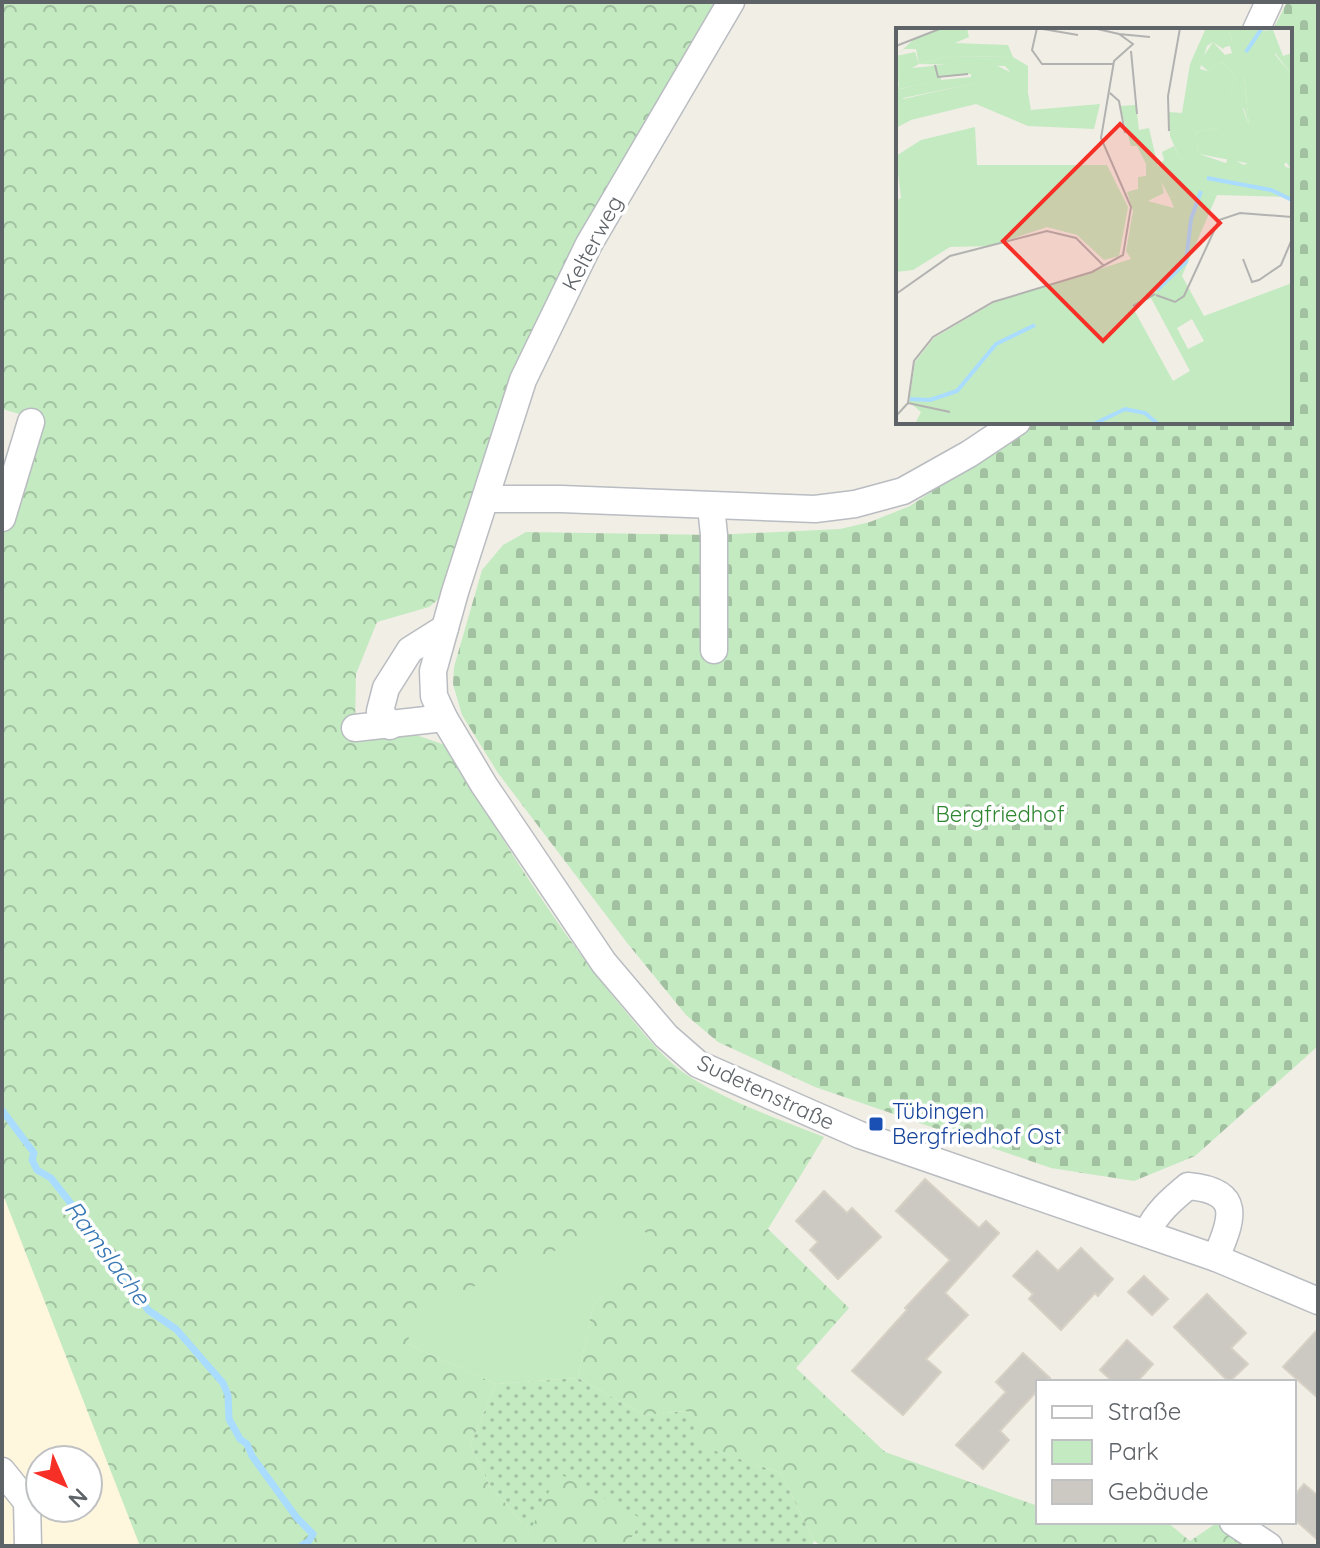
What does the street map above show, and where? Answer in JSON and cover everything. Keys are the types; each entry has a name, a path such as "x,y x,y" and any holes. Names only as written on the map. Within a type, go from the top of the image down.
{"street":[{"name":"Kelterweg","path":"486,499 523,380 589,244 731,2"},
{"path":"1257,28 1269,2"},
{"path":"2,518 31,422"},
{"path":"486,499 815,509 855,504 903,491 969,454 1014,424"},
{"name":"Sudetenstraße","path":"486,499 433,671 434,696 484,785 604,963 666,1036 698,1064 860,1135 1216,1258 1318,1301"},
{"path":"711,506 714,650"},
{"path":"390,726 380,711 386,688 410,650 445,628"},
{"path":"355,728 444,718"},
{"path":"1147,1233 1167,1203 1188,1186 1202,1188 1218,1194 1229,1206 1231,1220 1216,1258"},
{"path":"2,1471 27,1502 28,1546"},
{"path":"1236,1524 1269,1546"}],"shaded area":[{"path":"2,1192 100,1444 24,1444 24,1524 104,1524 104,1454 140,1546 2,1546"}],"green space":[{"path":"2,2 718,2 581,244 447,592 429,607 377,622 356,674 355,728 390,726 445,745 553,915 601,981 664,1055 681,1071 722,1095 824,1137 768,1229 849,1308 796,1368 885,1452 1036,1505 1036,1524 1169,1524 1190,1541 1215,1524 1236,1524 1269,1546 822,1546 814,1541 781,1473 701,1446 687,1411 644,1415 578,1378 593,1305 660,1240 408,1344 496,1384 470,1445 490,1486 530,1531 558,1473 642,1519 627,1546 140,1546 104,1454 104,1444 100,1444 2,1192 2,487 23,415 2,409"},
{"name":"Bergfriedhof","path":"1287,2 1318,2 1318,1046 1195,1156 1134,1181 1051,1168 815,1087 718,1042 686,1015 498,773 462,715 453,684 454,667 482,570 503,545 526,532 714,535 840,529 870,522 910,506 1026,424 1292,424 1292,28 1274,28"},
{"path":"617,1218 661,1240 593,1305 578,1378 496,1384 408,1344 412,1312 537,1260"},
{"path":"578,1378 644,1415 687,1411 702,1446 781,1473 814,1541 812,1546 627,1546 641,1520 530,1531 490,1486 470,1445 496,1384"}],"building":[{"path":"925,1179 979,1228 986,1221 999,1233 945,1293 968,1315 926,1359 941,1372 903,1415 852,1371 950,1260 896,1211"},
{"path":"824,1191 847,1213 852,1208 881,1237 838,1279 810,1250 818,1242 796,1221"},
{"path":"1081,1248 1113,1279 1098,1296 1095,1293 1061,1330 1029,1299 1033,1294 1013,1276 1037,1251 1058,1271"},
{"path":"1144,1276 1168,1299 1152,1315 1128,1292"},
{"path":"1207,1294 1246,1333 1231,1348 1248,1364 1231,1380 1227,1380 1174,1327"},
{"path":"1318,1329 1318,1398 1283,1367"},
{"path":"1127,1340 1153,1364 1139,1380 1111,1380 1100,1370"},
{"path":"1023,1353 1050,1378 1036,1380 1036,1392 1000,1431 1009,1440 983,1469 956,1445 1006,1392 996,1382"},
{"path":"1304,1484 1318,1496 1318,1540 1296,1521 1296,1494"}],"waterway":[{"name":"Ramslache","path":"2,1110 34,1153 32,1160 37,1170 51,1178 101,1242 109,1259 119,1266 148,1310 176,1329 223,1383 228,1395 229,1419 240,1439 247,1444 252,1456 297,1518 313,1534 301,1546"}],"place":[{"name":"Tübingen Bergfriedhof Ost","path":"876,1124"}]}
